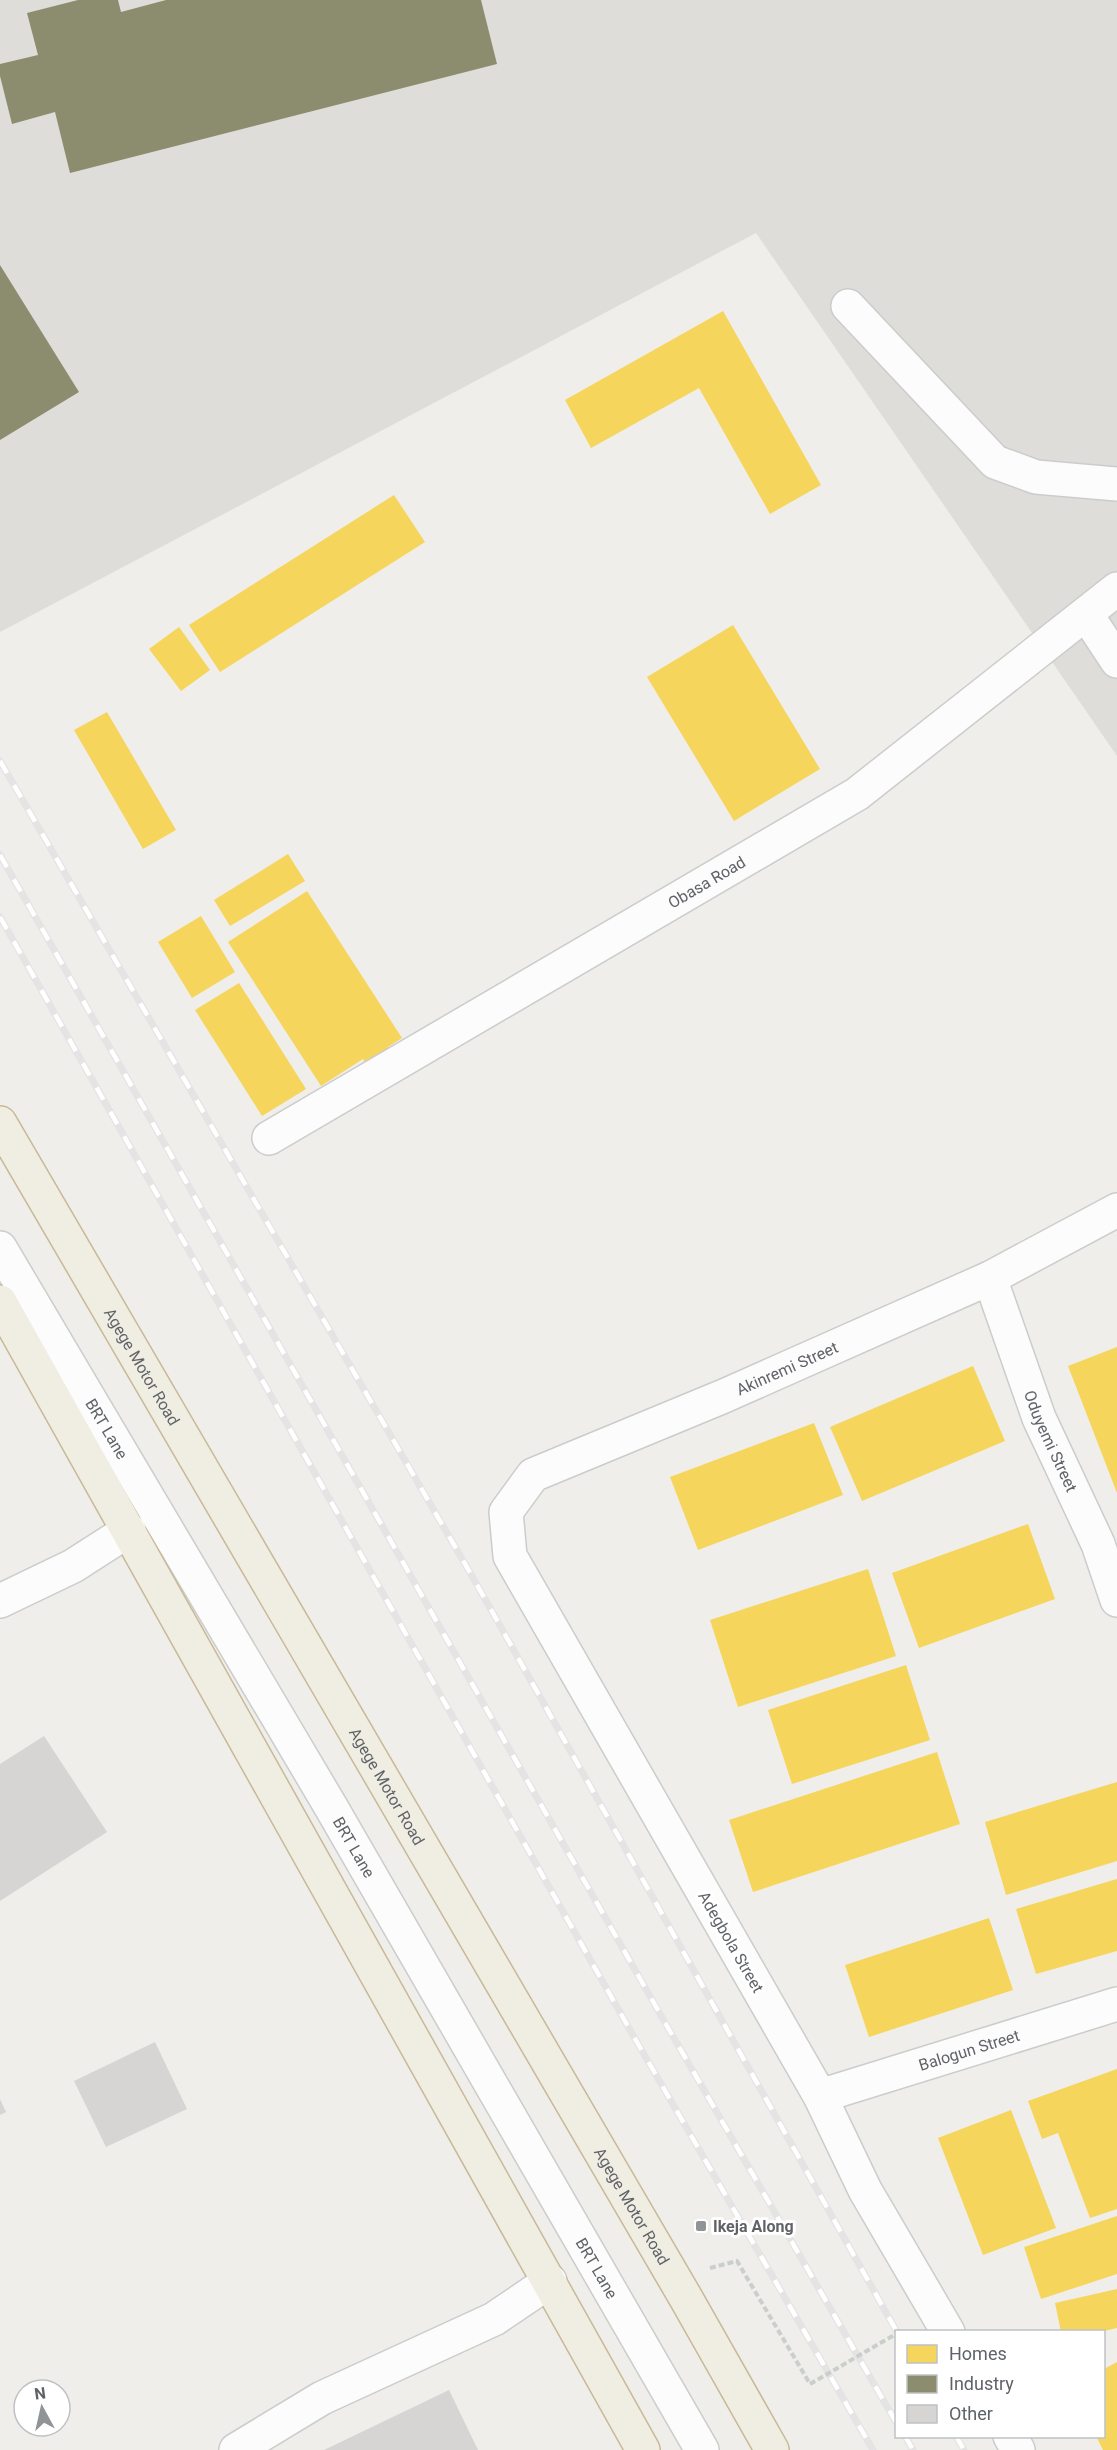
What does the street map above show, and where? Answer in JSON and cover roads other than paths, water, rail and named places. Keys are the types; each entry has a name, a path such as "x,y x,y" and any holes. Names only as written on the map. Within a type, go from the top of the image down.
{"highway":[{"name":"Agege Motor Road","path":"0,1123 681,2289 772,2450"},
{"path":"0,1302 643,2450"}],"street":[{"path":"848,306 995,462 1036,477 1117,484"},
{"name":"Obasa Road","path":"269,1138 858,794 1117,589"},
{"path":"1086,614 1117,661"},
{"name":"Akinremi Street","path":"510,1556 506,1512 533,1475 724,1396 990,1278 1117,1210"},
{"name":"BRT Lane","path":"0,1248 331,1807 702,2450"},
{"name":"Oduyemi Street","path":"990,1278 1039,1418 1107,1541 1117,1600"},
{"path":"0,1601 72,1566 129,1530"},
{"name":"Adegbola Street","path":"510,1556 820,2096 865,2190 947,2330"},
{"name":"Balogun Street","path":"820,2096 1117,2004"},
{"path":"236,2450 322,2398 494,2319 550,2281"}],"railway":[{"path":"0,761 476,1583 896,2330"},
{"path":"0,855 671,2033 895,2420"},
{"path":"0,917 634,2037 873,2450"},
{"path":"906,2438 913,2450"},
{"path":"957,2438 964,2450"}],"place":[{"name":"Ikeja Along","path":"701,2226"}]}
